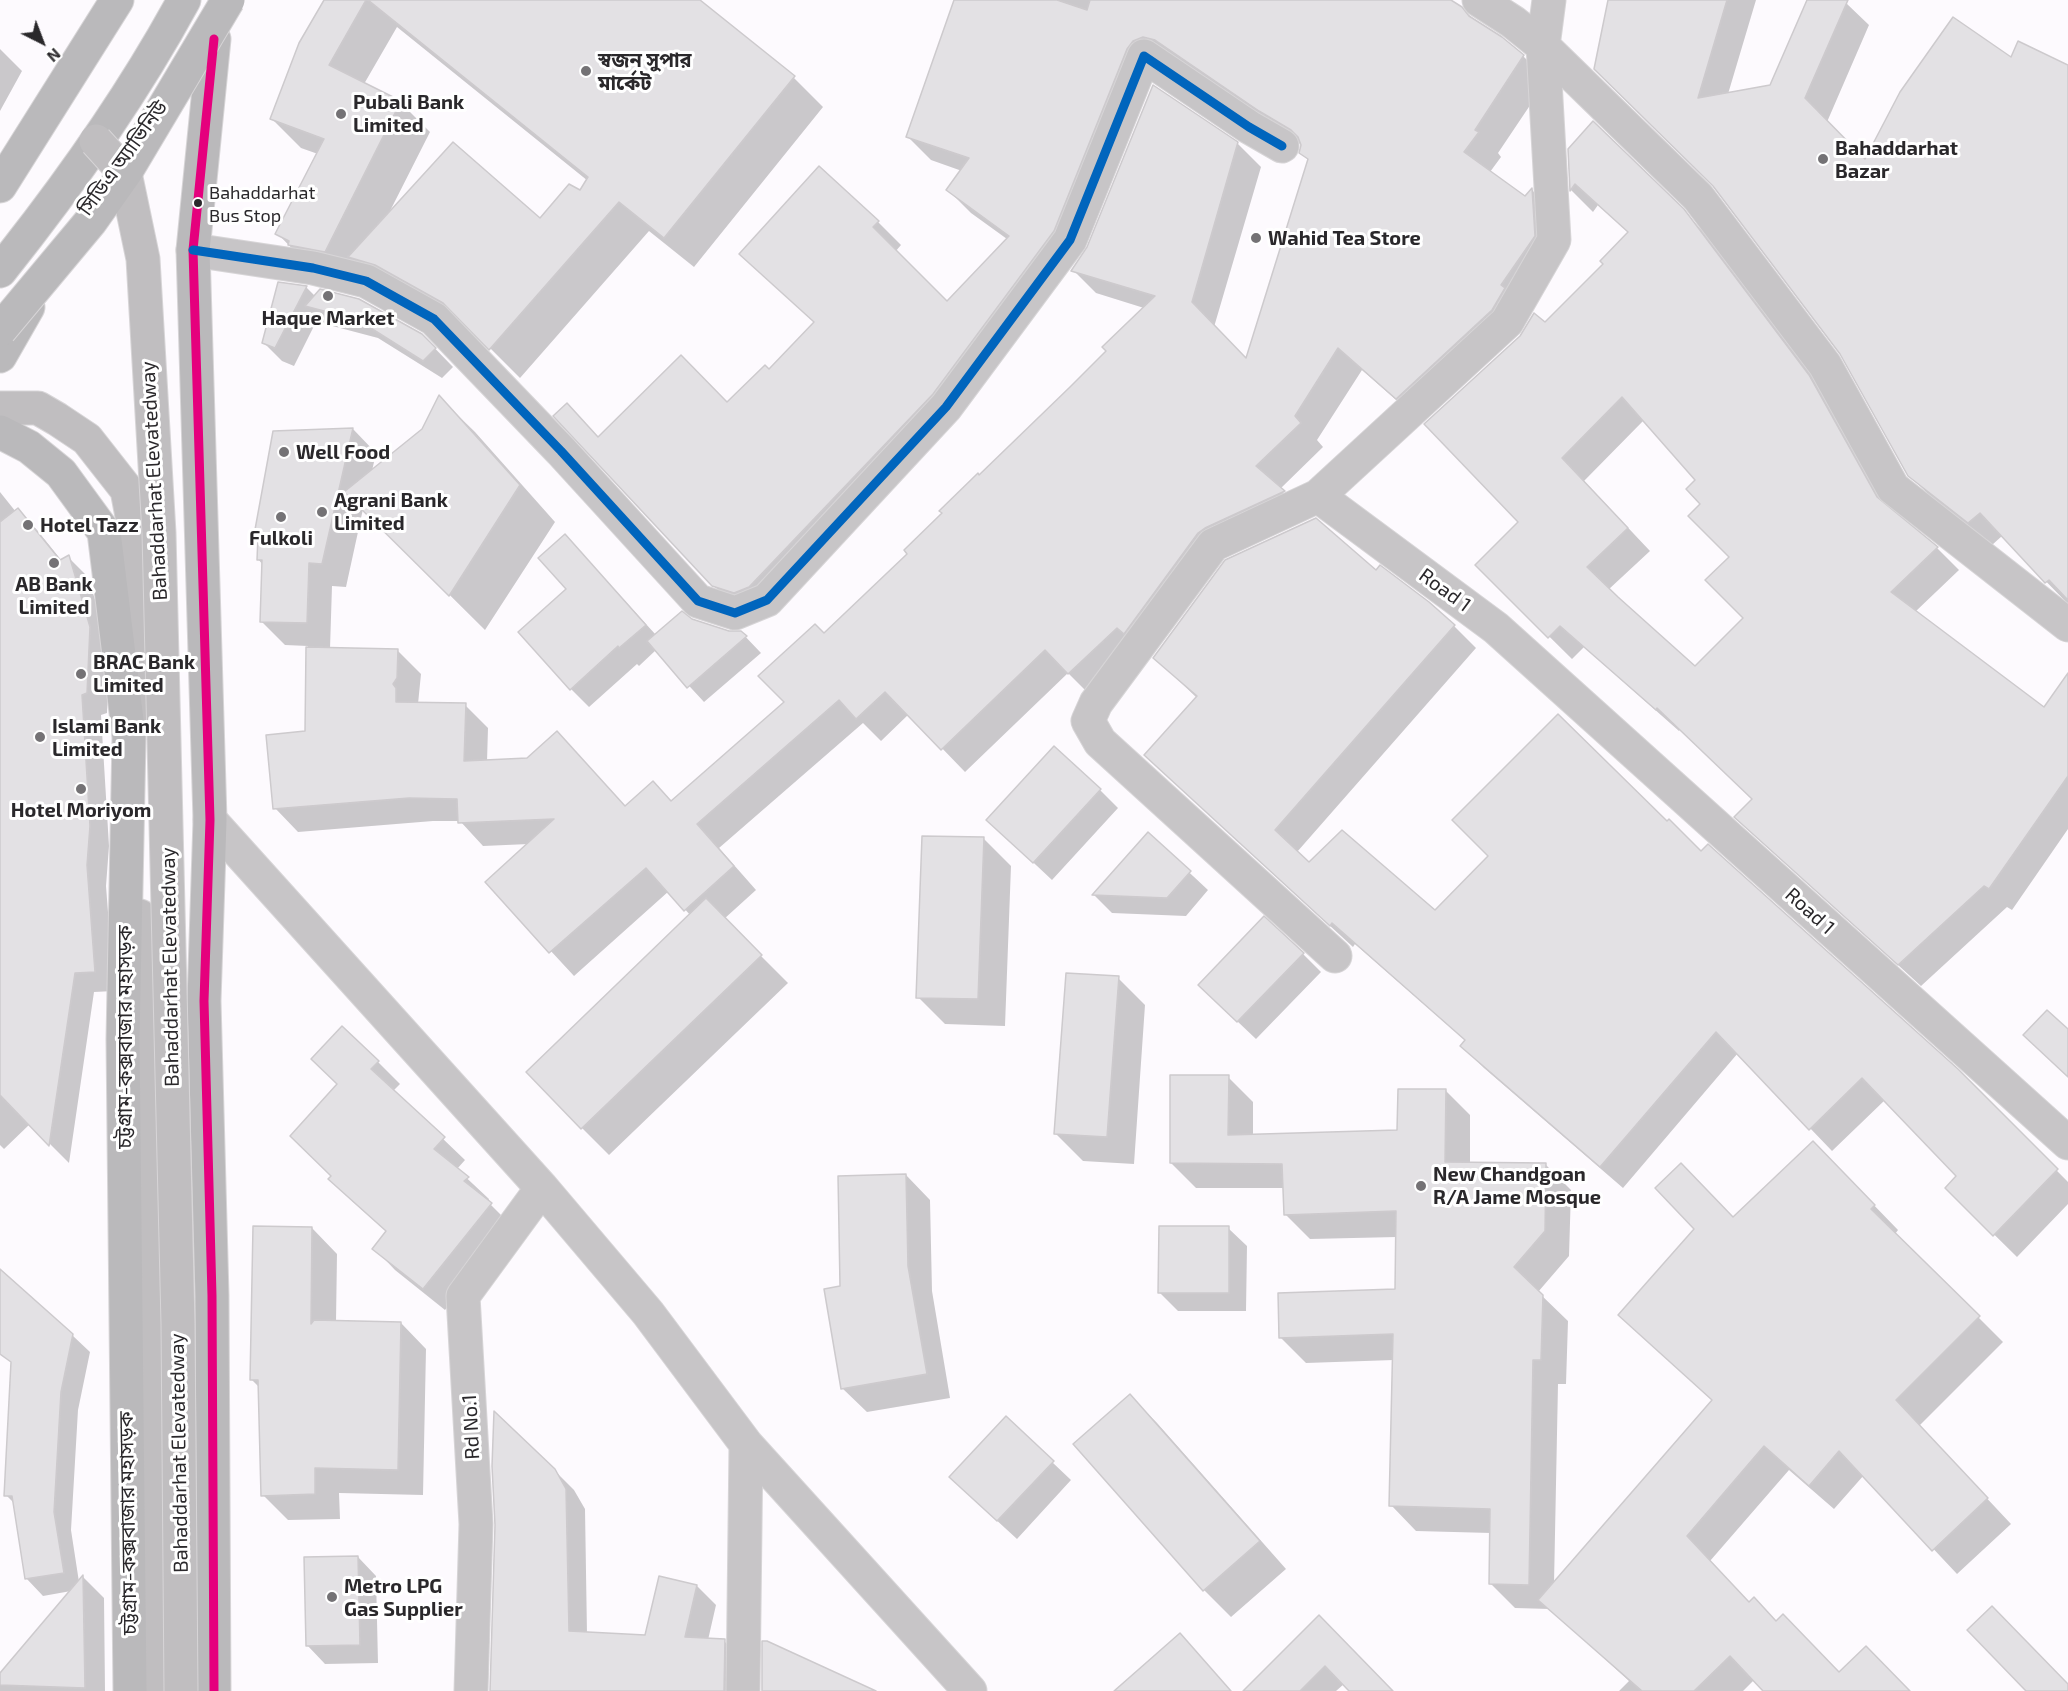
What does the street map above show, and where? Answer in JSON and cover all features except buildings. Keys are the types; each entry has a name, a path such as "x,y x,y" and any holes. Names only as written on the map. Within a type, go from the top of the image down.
{"highway":[{"path":"0,186 117,0"},
{"path":"0,271 43,218 96,141 156,52 184,0"},
{"path":"0,330 91,221 125,173 228,0"},
{"name":"সিডিএ অ্যাভিনিউ","path":"0,356 95,189 214,39 240,0"},
{"path":"214,39 193,249 210,820 204,1001 212,1296 214,1691"},
{"name":"চট্টগ্রাম-কক্সবাজার মহাসড়ক","path":"0,432 30,447 61,473 104,532 129,736 123,1039 130,1691"}],"main road":[{"path":"96,141 125,173"},
{"name":"Bahaddarhat Elevatedway","path":"125,173 143,259 159,533 178,1324 182,1691"},
{"name":"Bahaddarhat Elevatedway","path":"0,408 38,408 87,439 127,490 135,532 152,1691"}],"street":[{"path":"1479,0 1513,22 1543,46 1698,197 1825,365 1893,488 2068,625"},
{"path":"1335,957 1100,742 1088,721 1096,703 1213,545 1318,496 1507,322 1554,240 1543,46 1549,0"},
{"path":"193,249 313,268 366,281 434,319 561,451 698,601 735,613 767,600 946,407 1070,240 1144,56 1249,127 1282,146"},
{"name":"Road 1","path":"1318,496 1496,628 2068,1143"},
{"path":"210,820 542,1188 648,1313 746,1444 970,1691"},
{"name":"Rd No.1","path":"471,1691 476,1524 464,1296 542,1188"},
{"path":"743,1691 746,1444"}],"transit line":[{"path":"214,39 193,250 210,820 204,1001 212,1296 214,1691"},
{"path":"193,250 313,268 366,281 434,319 561,451 698,601 735,613 767,600 946,407 1070,240 1144,56 1249,127 1282,146"}],"place":[{"name":"স্বজন সুপার মার্কেট","path":"586,71"},
{"name":"Pubali Bank Limited","path":"341,114"},
{"name":"Bahaddarhat Bazar","path":"1823,159"},
{"name":"Bahaddarhat Bus Stop","path":"198,203"},
{"name":"Wahid Tea Store","path":"1256,238"},
{"name":"Haque Market","path":"328,296"},
{"name":"Well Food","path":"284,452"},
{"name":"Agrani Bank Limited","path":"322,512"},
{"name":"Fulkoli","path":"281,517"},
{"name":"Hotel Tazz","path":"28,525"},
{"name":"AB Bank Limited","path":"54,563"},
{"name":"BRAC Bank Limited","path":"81,674"},
{"name":"Islami Bank Limited","path":"40,737"},
{"name":"Hotel Moriyom","path":"81,789"},
{"name":"New Chandgoan R/A Jame Mosque","path":"1421,1186"},
{"name":"Metro LPG Gas Supplier","path":"332,1597"}]}
